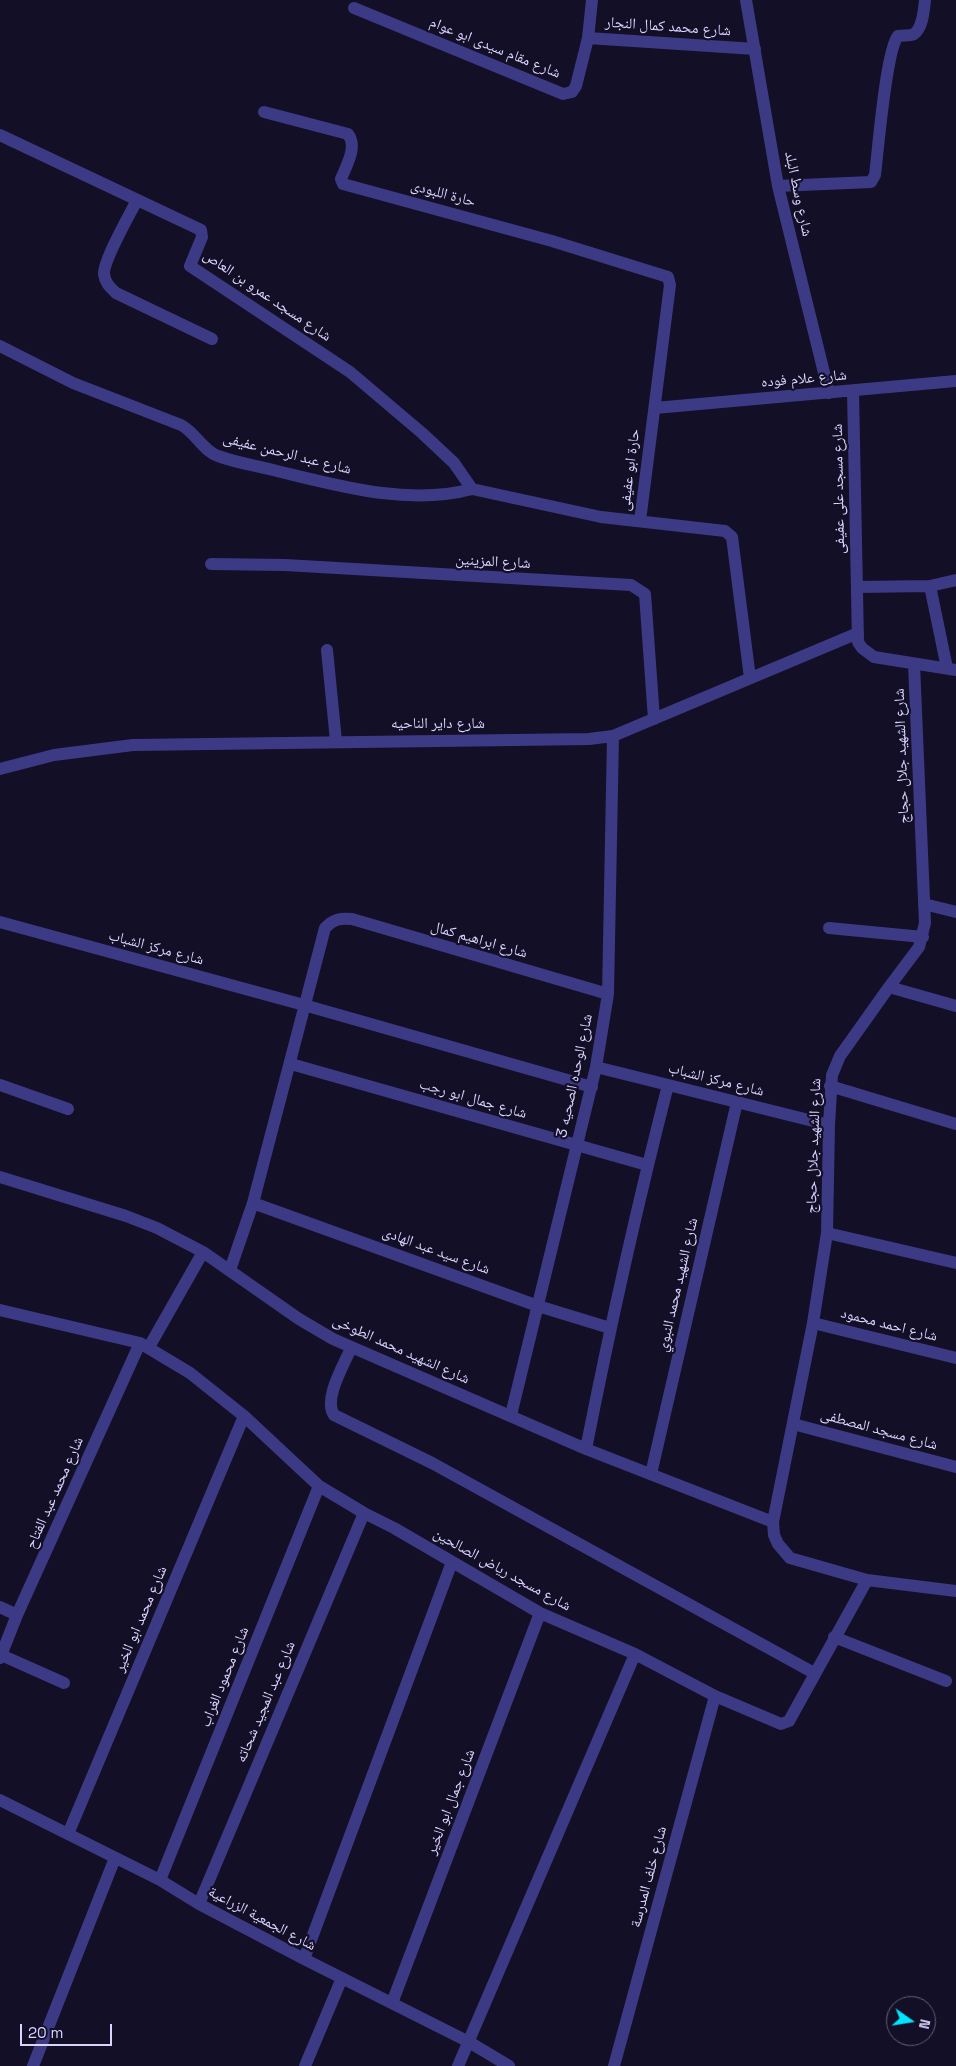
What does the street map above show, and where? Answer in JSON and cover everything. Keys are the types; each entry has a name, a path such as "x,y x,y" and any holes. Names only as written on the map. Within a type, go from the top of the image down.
{"street":[{"name":"شارع محمد كمال النجار","path":"592,0 588,38 755,49"},
{"name":"شارع وسط البلد","path":"746,0 778,186 829,393"},
{"path":"778,186 871,182 873,180 885,87 894,44 898,36 916,33 921,22 925,0"},
{"name":"شارع مقام سيدى ابو عوام","path":"354,8 563,94 572,92 576,86 588,38"},
{"name":"حارة اللبودى","path":"264,112 348,134 352,140 352,147 341,180 342,184 552,241 668,276"},
{"name":"شارع مسجد عمرو بن العاص","path":"0,134 201,230 202,237 190,266 350,372 422,433 454,463 472,489"},
{"path":"137,200 107,262 104,273 107,285 116,293 212,338"},
{"name":"حارة ابو عفيفى","path":"668,276 670,285 640,521 725,531 732,537 750,678"},
{"name":"شارع عبد الرحمن عفيفى","path":"0,346 73,382 188,428 217,456 308,478 382,493 434,496 452,495 472,489"},
{"name":"شارع علام فوده","path":"654,408 956,381"},
{"name":"شارع مسجد على عفيفى","path":"853,391 858,637"},
{"path":"472,489 601,517 640,521"},
{"name":"شارع المزينين","path":"211,564 285,565 631,585 644,594 654,719"},
{"path":"858,587 930,586 956,580"},
{"path":"858,637 862,648 874,657 951,669 930,586"},
{"name":"شارع داير الناحيه","path":"0,769 54,755 132,745 589,739 613,736 750,678 858,637"},
{"path":"327,650 336,741"},
{"name":"شارع الشهيد جلال حجاج","path":"867,1580 790,1558 778,1544 774,1535 773,1522 814,1323 827,1233 828,1125 832,1074 840,1056 888,987 919,947 923,936 925,923 914,664"},
{"name":"شارع الوحده الصحيه 3","path":"511,1415 592,1086 608,994 613,736"},
{"path":"924,904 956,912"},
{"name":"شارع ابراهيم كمال","path":"304,1004 325,928 332,921 341,918 352,919 608,994"},
{"name":"شارع مركز الشباب","path":"0,922 304,1004 592,1086"},
{"path":"829,928 923,936"},
{"path":"888,987 956,1006"},
{"path":"230,1270 253,1203 304,1004"},
{"name":"شارع جمال ابو رجب","path":"290,1064 648,1165"},
{"name":"شارع مركز الشباب","path":"596,1067 828,1125"},
{"path":"0,1085 68,1109"},
{"path":"586,1449 610,1328 668,1085"},
{"path":"830,1086 956,1124"},
{"name":"شارع الشهيد محمد النبوي","path":"651,1474 737,1102"},
{"name":"شارع الشهيد محمد الطوخى","path":"0,1177 126,1216 158,1228 203,1252 299,1319 333,1339 586,1449 773,1522"},
{"name":"شارع سيد عبد الهادى","path":"253,1203 538,1306 610,1328"},
{"path":"827,1233 956,1263"},
{"name":"شارع محمد عبد الفتاح","path":"1,1656 17,1615 145,1345 203,1252"},
{"name":"شارع مسجد رياض الصالحين","path":"1,1314 145,1345 190,1373 244,1416 319,1486 540,1613 635,1654 715,1696 771,1721 786,1724 789,1721 867,1580"},
{"name":"شارع احمد محمود","path":"814,1323 956,1358"},
{"path":"352,1348 330,1399 330,1409 334,1415 432,1463 814,1673"},
{"name":"شارع محمد ابو الخير","path":"68,1834 244,1416"},
{"name":"شارع مسجد المصطفى","path":"793,1424 956,1467"},
{"name":"شارع محمود الغراب","path":"160,1880 319,1486"},
{"name":"شارع عبد المجيد شحاته","path":"199,1904 364,1513"},
{"path":"304,1959 452,1562"},
{"path":"867,1580 956,1591"},
{"path":"0,1607 17,1615"},
{"name":"شارع جمال ابو الخير","path":"392,2003 540,1613"},
{"path":"834,1637 946,1681"},
{"path":"458,2066 635,1654"},
{"path":"1,1656 64,1683"},
{"name":"شارع خلف المدرسة","path":"614,2066 715,1696"},
{"name":"شارع الجمعية الزراعية","path":"0,1800 160,1880 199,1904 469,2042 509,2066"},
{"path":"33,2066 115,1858"},
{"path":"305,2066 342,1978"}]}
